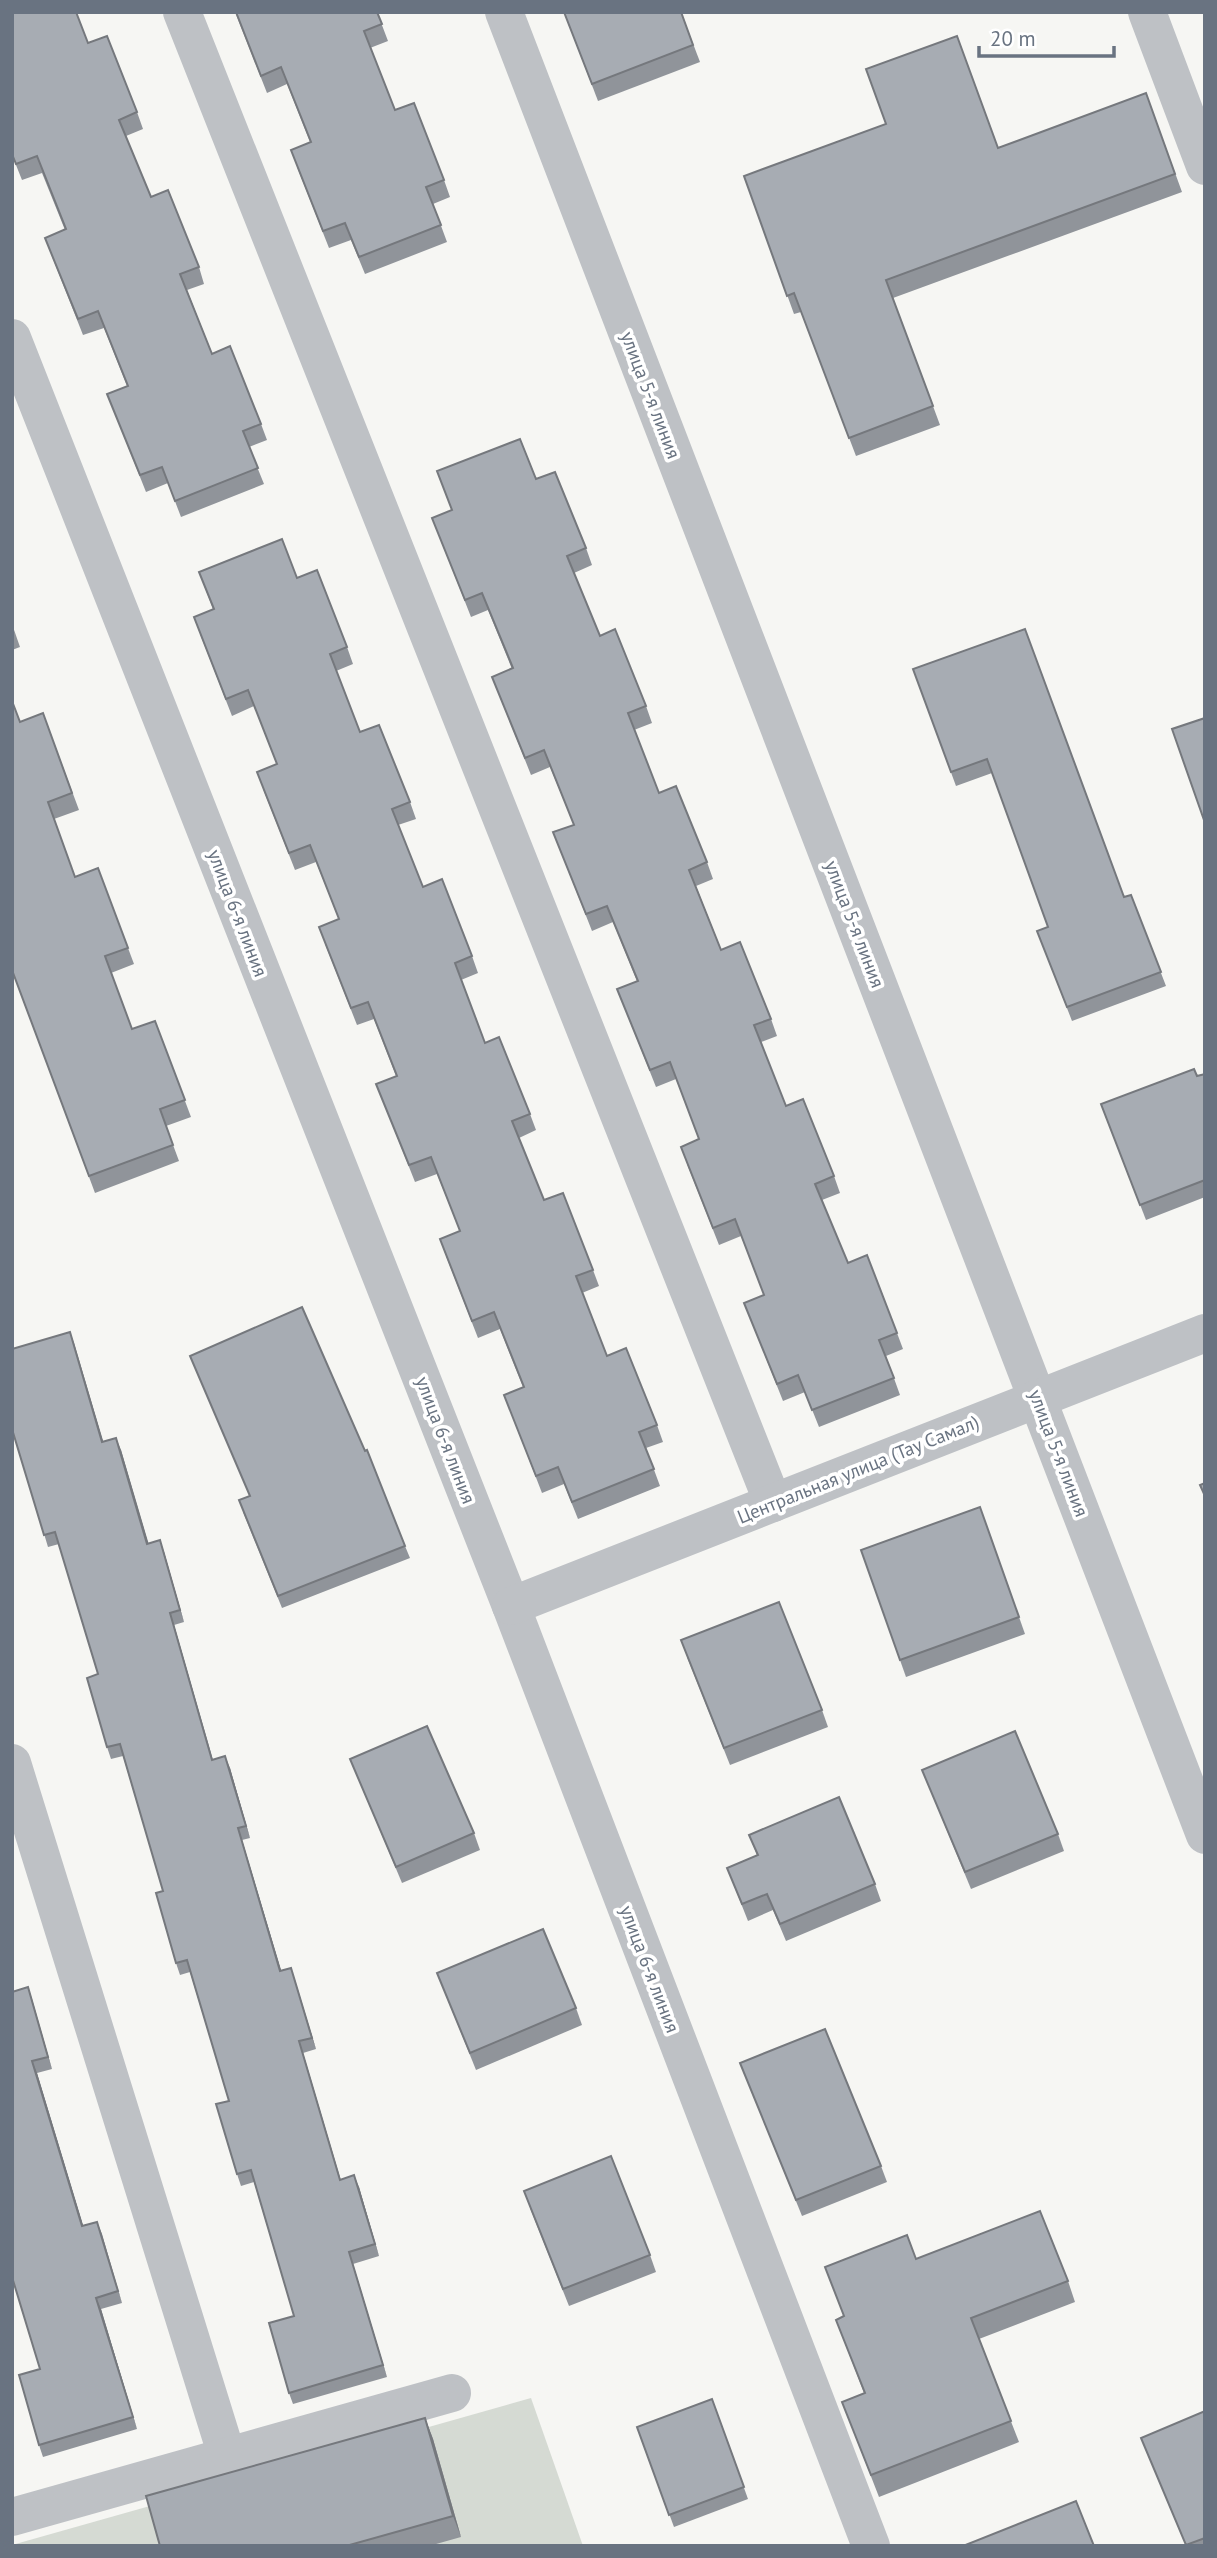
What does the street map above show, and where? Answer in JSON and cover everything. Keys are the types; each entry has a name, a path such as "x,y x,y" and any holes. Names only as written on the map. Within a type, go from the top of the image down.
{"street":[{"path":"182,12 773,1503"},
{"name":"улица 5-я линия","path":"504,12 1205,1835"},
{"path":"1147,12 1205,166"},
{"name":"улица 6-я линия","path":"12,338 511,1606 871,2546"},
{"name":"Центральная улица (Тау Самал)","path":"511,1606 1205,1333"},
{"path":"12,1763 227,2456"},
{"path":"12,2517 452,2393"}],"shaded area":[{"path":"531,2398 583,2546 12,2546 12,2545"}],"building":[{"path":"12,12 76,12 88,43 107,36 137,112 119,120 151,197 168,190 199,267 180,274 212,354 230,346 261,424 243,431 258,468 175,501 162,467 140,475 107,394 128,386 98,311 78,319 45,238 66,229 37,156 16,164 12,154"},
{"path":"236,12 377,12 382,24 364,31 395,110 414,103 444,180 426,187 441,225 359,257 345,223 323,231 291,150 311,142 281,67 261,76"},
{"path":"564,12 681,12 693,45 592,84"},
{"path":"957,36 998,148 1146,93 1175,174 886,280 933,406 849,438 794,293 787,296 744,176 886,124 866,69"},
{"path":"520,439 536,479 555,472 586,548 567,556 600,636 615,629 646,706 628,713 659,793 676,786 707,862 689,870 721,950 740,942 771,1019 754,1025 786,1106 803,1099 834,1176 815,1184 848,1263 867,1255 897,1333 879,1340 894,1378 812,1410 798,1375 777,1384 744,1303 764,1295 735,1219 713,1228 681,1147 699,1139 670,1062 650,1070 617,989 638,981 607,906 586,914 553,832 574,825 544,750 525,758 492,677 513,668 482,593 465,600 432,518 452,510 437,471"},
{"path":"282,539 297,578 317,570 347,647 330,654 360,732 379,725 410,802 392,809 423,887 442,879 472,956 455,963 485,1043 499,1037 530,1114 512,1121 544,1200 563,1193 593,1270 576,1276 607,1356 626,1348 657,1425 639,1432 654,1469 572,1502 558,1467 536,1476 504,1395 524,1387 494,1312 472,1321 440,1239 460,1231 431,1157 409,1165 376,1084 397,1076 368,1002 351,1008 319,927 339,919 310,845 289,853 257,772 277,764 248,690 226,699 194,617 214,609 199,572"},
{"path":"1025,629 1124,897 1131,895 1161,972 1067,1007 1037,931 1048,927 987,759 951,772 913,669"},
{"path":"12,701 20,722 43,713 72,793 48,802 75,877 98,868 128,948 105,956 132,1029 155,1021 185,1100 160,1109 173,1145 89,1176 12,970"},
{"path":"1205,718 1205,823 1172,729"},
{"path":"1194,1069 1197,1076 1205,1074 1205,1180 1140,1205 1101,1104"},
{"path":"302,1307 365,1451 367,1450 405,1546 278,1596 239,1500 250,1496 190,1356"},
{"path":"70,1332 102,1442 116,1438 147,1544 160,1540 180,1610 170,1613 212,1760 225,1756 246,1826 238,1828 280,1971 291,1968 312,2038 299,2041 340,2180 354,2175 375,2244 349,2252 383,2365 289,2393 269,2323 294,2316 251,2170 237,2174 216,2104 229,2101 187,1960 176,1963 156,1893 163,1891 120,1744 107,1747 87,1678 98,1674 55,1532 44,1535 12,1429 12,1349"},
{"path":"1205,1483 1205,1496 1200,1485"},
{"path":"980,1507 1019,1617 900,1660 861,1550"},
{"path":"779,1602 822,1710 724,1748 681,1640"},
{"path":"427,1726 474,1833 396,1867 350,1759"},
{"path":"1015,1731 1058,1834 965,1872 922,1770"},
{"path":"839,1797 875,1884 780,1924 767,1894 742,1904 727,1868 758,1855 749,1835"},
{"path":"543,1929 576,2008 470,2053 437,1973"},
{"path":"28,1987 48,2057 32,2061 82,2226 97,2222 118,2291 96,2298 133,2417 39,2445 19,2375 40,2369 12,2277 12,1992"},
{"path":"825,2029 881,2166 796,2200 740,2063"},
{"path":"611,2156 650,2255 563,2289 524,2191"},
{"path":"1040,2211 1068,2281 971,2318 1011,2421 871,2475 842,2402 865,2393 836,2320 844,2316 825,2267 907,2235 916,2259"},
{"path":"712,2399 744,2487 669,2515 637,2427"},
{"path":"1205,2411 1205,2538 1186,2545 1141,2438"},
{"path":"425,2418 453,2516 346,2546 160,2546 146,2496"},
{"path":"1076,2501 1094,2546 963,2546"}]}
